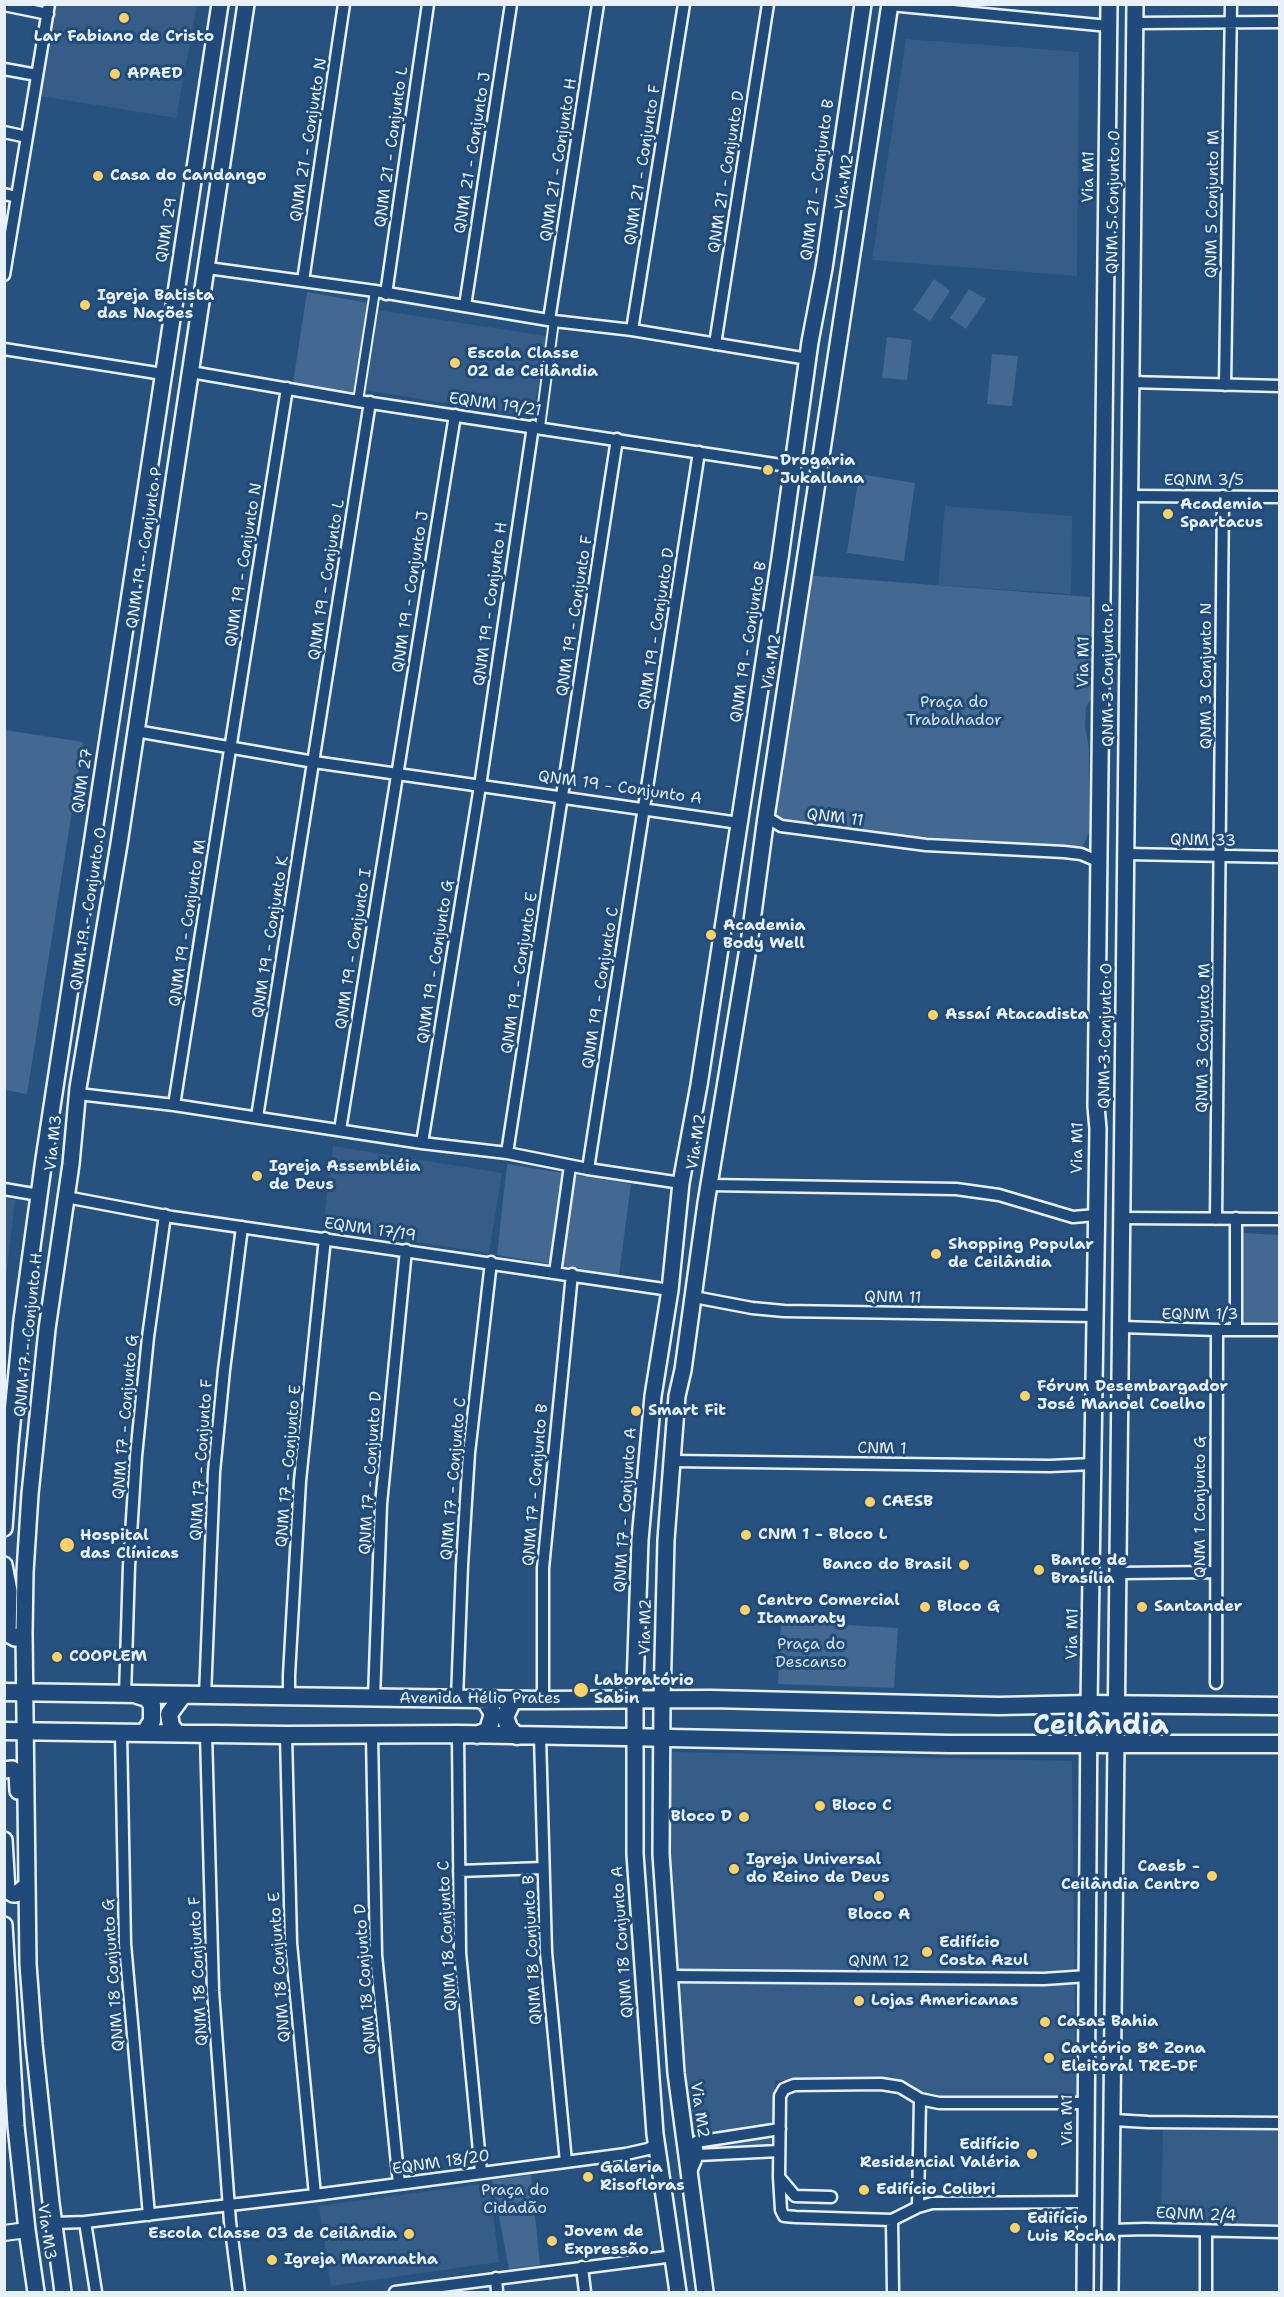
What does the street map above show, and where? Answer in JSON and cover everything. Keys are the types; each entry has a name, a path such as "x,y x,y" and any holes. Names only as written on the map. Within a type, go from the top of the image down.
{"main road":[{"name":"QNM 29","path":"163,374 220,4"},
{"path":"191,372 246,4"},
{"name":"QNM 21 - Conjunto B","path":"808,359 823,275 862,4"},
{"name":"Via M1","path":"1085,2292 1089,1704 1098,1129 1096,1106 1109,4"},
{"name":"QNM 5 Conjunto 0","path":"1130,382 1135,4"},
{"name":"Via M2","path":"705,2292 673,2044 661,1854 666,1540 677,1396 694,1297 719,1117 750,936 766,817 890,5"},
{"path":"194,169 202,163 214,170 207,215 210,249"},
{"path":"1107,209 1113,233 1113,275 1117,279 1124,280 1129,277 1131,271"},
{"path":"823,275 849,278"},
{"path":"1106,303 1108,297 1113,294 1120,295 1124,300 1124,335 1130,357"},
{"path":"794,467 808,359"},
{"name":"QNM 19 - Conjunto P","path":"136,728 191,372"},
{"name":"QNM 27","path":"4,1528 21,1331 39,1195 163,374"},
{"path":"1129,496 1130,382"},
{"path":"160,400 162,426 155,470 163,478 170,477 175,471"},
{"name":"QNM 19 - Conjunto B","path":"739,823 794,467"},
{"name":"QNM 3 Conjunto P","path":"1126,854 1129,496"},
{"path":"782,542 806,552"},
{"path":"780,558 806,552"},
{"path":"1102,632 1110,663 1115,666 1122,665 1127,657"},
{"path":"122,645 131,641 137,642 141,647 134,693 136,728"},
{"path":"1101,693 1108,687 1115,687 1120,691 1121,716 1126,740"},
{"path":"112,712 115,741 106,792 112,798 120,798 126,794"},
{"name":"QNM 19 - Conjunto O","path":"78,1091 136,728"},
{"path":"681,1183 699,1085 739,823"},
{"name":"QNM 3 Conjunto O","path":"1121,1218 1126,854"},
{"path":"67,1005 76,997 84,1000 87,1007 78,1091"},
{"path":"699,1085 705,1093 709,1094 724,1090"},
{"name":"Via M3","path":"66,1197 78,1091"},
{"path":"1096,1106 1105,1111 1115,1112 1124,1109"},
{"path":"694,1110 701,1107 710,1108 715,1110 719,1117"},
{"path":"1098,1129 1111,1123 1123,1131"},
{"name":"Via M2","path":"670,1290 681,1183"},
{"name":"QNM 17 - Conjunto H","path":"25,1692 25,1572 30,1494 54,1270 66,1197"},
{"path":"1086,2175 1093,2204 1092,2282 1095,2288 1101,2290 1110,2288 1121,1218"},
{"name":"QNM 17 - Conjunto A","path":"635,1699 640,1540 653,1396 670,1290"},
{"path":"657,1366 661,1372 671,1376 683,1370"},
{"path":"1094,1378 1101,1371 1112,1376 1114,1417 1119,1439"},
{"path":"653,1396 660,1389 677,1396"},
{"path":"1092,1502 1099,1528 1100,1569 1104,1573 1111,1574 1118,1570"},
{"path":"640,1540 644,1544 656,1547 666,1540"},
{"path":"4,1565 9,1591 8,1634 15,1638 24,1634"},
{"name":"Avenida Hélio Prates","path":"4,1692 513,1700 754,1700 999,1706 1117,1704 1280,1706"},
{"path":"25,1692 28,1964 51,2203"},
{"path":"131,1695 147,1698 152,1705 152,1721 145,1732"},
{"path":"177,1733 171,1726 169,1714 183,1695"},
{"path":"477,1735 488,1730 494,1714 486,1702 478,1699"},
{"path":"635,1699 635,1737"},
{"path":"513,1700 505,1717 509,1728 517,1736"},
{"path":"4,1731 286,1736 458,1734 949,1744 1089,1742 1280,1744"},
{"name":"QNM 18 Conjunto A","path":"635,1737 635,1854 656,2144"},
{"path":"4,1770 12,1769 18,1775 18,1822 25,1850"},
{"path":"4,1840 7,1890 16,1894 26,1886"},
{"path":"1089,1852 1092,1847 1098,1845 1108,1851 1108,1885 1115,1909"},
{"path":"635,1854 647,1846 661,1854"},
{"path":"1089,1918 1096,1947 1095,2017 1099,2024 1105,2025 1111,2022 1113,2016"},
{"name":"Via M3","path":"4,1926 16,2126 36,2292"},
{"path":"1088,2043 1098,2038 1105,2044 1106,2127 1112,2160"},
{"path":"648,2045 658,2052 669,2049 673,2044"},
{"path":"650,2075 658,2068 676,2073"},
{"path":"16,2126 19,2120 25,2118 34,2122 40,2167 51,2203"},
{"path":"656,2144 678,2292"},
{"name":"Via M3","path":"51,2203 63,2292"}],"street":[{"name":"QNM 21 - Conjunto N","path":"303,281 344,4"},
{"name":"QNM 21 - Conjunto L","path":"380,293 428,4"},
{"name":"QNM 21 - Conjunto J","path":"465,306 511,4"},
{"name":"QNM 21 - Conjunto H","path":"552,320 598,4"},
{"name":"QNM 21 - Conjunto F","path":"632,330 684,4"},
{"name":"QNM 21 - Conjunto D","path":"715,344 768,4"},
{"name":"QNM 5 Conjunto M","path":"1225,385 1231,4"},
{"path":"4,5 48,9 4,276"},
{"path":"890,5 1109,26"},
{"path":"1135,23 1280,22"},
{"path":"4,69 37,75"},
{"path":"4,132 27,137"},
{"path":"4,194 17,197"},
{"path":"208,268 632,330 808,359"},
{"path":"358,401 380,293"},
{"path":"537,427 552,320"},
{"path":"4,349 163,374"},
{"name":"EQNM 19/21","path":"191,372 358,401 794,467"},
{"path":"1130,382 1280,386"},
{"name":"QNM 19 - Conjunto N","path":"231,746 287,388"},
{"name":"QNM 19 - Conjunto L","path":"314,762 370,402"},
{"name":"QNM 19 - Conjunto J","path":"397,774 455,415"},
{"name":"QNM 19 - Conjunto H","path":"480,786 537,427"},
{"name":"QNM 19 - Conjunto F","path":"562,798 617,439"},
{"name":"QNM 19 - Conjunto D","path":"644,811 699,452"},
{"name":"EQNM 3/5","path":"1129,496 1280,497"},
{"name":"QNM 3 Conjunto N","path":"1221,857 1223,496"},
{"name":"QNM 19 - Conjunto A","path":"136,728 314,762 739,823"},
{"name":"QNM 19 - Conjunto M","path":"174,1105 231,746"},
{"name":"QNM 19 - Conjunto K","path":"257,1117 314,762"},
{"name":"QNM 19 - Conjunto I","path":"340,1130 397,774"},
{"name":"QNM 19 - Conjunto G","path":"422,1143 480,786"},
{"name":"QNM 19 - Conjunto E","path":"507,1153 562,798"},
{"name":"QNM 19 - Conjunto C","path":"588,1169 644,811"},
{"name":"QNM 11","path":"766,817 781,826 926,845 1064,852 1081,854 1100,862"},
{"name":"QNM 11","path":"764,836 781,826"},
{"name":"QNM 11","path":"1064,852 1100,843"},
{"name":"QNM 33","path":"1126,854 1280,857"},
{"name":"QNM 3 Conjunto M","path":"1216,1219 1221,857"},
{"path":"78,1091 422,1143 507,1153 570,1166 681,1183"},
{"path":"555,1273 570,1166"},
{"path":"709,1185 956,1189 999,1196 1073,1217 1096,1215"},
{"path":"4,1189 39,1195"},
{"name":"EQNM 17/19","path":"66,1197 165,1215 670,1290"},
{"name":"QNM 17 - Conjunto G","path":"131,1695 129,1566 136,1456 148,1337 165,1215"},
{"path":"1121,1218 1280,1219"},
{"path":"1236,1218 1236,1330"},
{"name":"QNM 17 - Conjunto F","path":"205,1696 214,1472 224,1370 243,1227"},
{"name":"QNM 17 - Conjunto E","path":"290,1697 289,1675 300,1481 325,1238"},
{"name":"QNM 17 - Conjunto D","path":"374,1698 381,1503 406,1250"},
{"name":"QNM 17 - Conjunto C","path":"457,1699 469,1453 491,1262"},
{"name":"QNM 17 - Conjunto B","path":"543,1700 543,1568 572,1274"},
{"name":"QNM 11","path":"694,1297 752,1308 784,1311 1094,1316"},
{"name":"EQNM 1/3","path":"1121,1327 1280,1330"},
{"name":"QNM 1 Conjunto G","path":"1216,1683 1218,1330"},
{"name":"CNM 1","path":"672,1461 1050,1466 1093,1464"},
{"path":"1118,1570 1215,1572"},
{"name":"QNM 18 Conjunto G","path":"121,1732 125,1944 149,2215"},
{"name":"QNM 18 Conjunto F","path":"206,1734 213,1991 229,2205"},
{"name":"QNM 18 Conjunto C","path":"458,1734 460,1953 481,2172"},
{"name":"QNM 18 Conjunto D","path":"372,1735 376,1955 399,2184"},
{"name":"QNM 18 Conjunto E","path":"286,1736 291,1943 315,2195"},
{"name":"QNM 18 Conjunto B","path":"540,1736 546,1952 566,2162"},
{"path":"459,1871 543,1868"},
{"name":"QNM 12","path":"669,1976 1044,1979 1088,1976"},
{"path":"1085,2103 949,2103 920,2099 908,2090 881,2084 794,2085 784,2089 780,2096 779,2203 784,2216 892,2220 932,2203 1087,2202"},
{"path":"918,2207 920,2099"},
{"path":"1113,2120 1280,2123"},
{"path":"690,2174 698,2155 696,2142 780,2129"},
{"name":"EQNM 18/20","path":"54,2223 149,2215 399,2184 637,2152 656,2144"},
{"path":"698,2155 779,2151"},
{"path":"779,2177 795,2196 831,2197"},
{"path":"229,2205 240,2292"},
{"path":"892,2220 893,2292"},
{"path":"85,2222 96,2292"},
{"path":"4,2233 27,2230"},
{"name":"EQNM 2/4","path":"1111,2230 1280,2232"},
{"path":"1206,2231 1206,2292"},
{"path":"395,2292 674,2256"},
{"path":"582,2267 585,2292"},
{"path":"495,2278 497,2292"}],"shaded area":[{"name":"APAED","path":"56,5 197,5 176,118 41,96"},
{"path":"906,39 1079,52 1077,276 872,260"},
{"name":"Escola Classe 02 de Ceilândia","path":"377,310 546,336 533,417 364,390"},
{"path":"945,506 1072,516 1071,594 938,585"},
{"path":"333,1146 502,1173 489,1253 323,1228"},
{"path":"4,1199 15,1200 5,1286"},
{"path":"672,1752 1072,1761 1076,2098 939,2098 931,2097 905,2085 882,2080 775,2080 771,2150 692,2155 676,2005 668,1855"},
{"path":"1163,2128 1279,2129 1279,2225 1161,2223"},
{"name":"Escola Classe 03 de Ceilândia","path":"489,2183 499,2262 331,2286 319,2206"}],"green space":[{"path":"934,279 950,291 930,321 913,310"},
{"path":"969,289 986,299 966,329 950,318"},
{"path":"307,292 368,303 353,394 293,383"},
{"path":"887,337 912,340 907,380 882,378"},
{"path":"992,354 1018,356 1012,406 987,404"},
{"path":"859,474 915,483 904,561 847,553"},
{"name":"Praça do Trabalhador","path":"804,575 1090,597 1091,699 1086,707 1085,726 1089,749 1089,832 1083,846 1010,845 775,823 770,819"},
{"path":"5,730 83,742 27,1094 5,1090"},
{"path":"507,1164 631,1184 619,1275 497,1255"},
{"path":"1243,1233 1279,1235 1279,1322 1244,1323 1239,1279"},
{"name":"Praça do Descanso","path":"781,1621 898,1628 894,1688 778,1684"},
{"name":"Praça do Cidadão","path":"531,2175 540,2265 509,2269 492,2180"}],"place":[{"name":"Lar Fabiano de Cristo","path":"124,18"},
{"name":"APAED","path":"115,74"},
{"name":"Casa do Candango","path":"98,176"},
{"name":"Igreja Batista das Nações","path":"85,305"},
{"name":"Escola Classe 02 de Ceilândia","path":"455,363"},
{"name":"Drogaria Jukallana","path":"768,470"},
{"name":"Academia Spartacus","path":"1168,514"},
{"name":"Academia Body Well","path":"711,935"},
{"name":"Assaí Atacadista","path":"933,1015"},
{"name":"Igreja Assembléia de Deus","path":"257,1176"},
{"name":"Shopping Popular de Ceilândia","path":"936,1254"},
{"name":"Fórum Desembargador José Manoel Coelho","path":"1025,1396"},
{"name":"Smart Fit","path":"636,1411"},
{"name":"CAESB","path":"870,1502"},
{"name":"CNM 1 - Bloco L","path":"746,1535"},
{"name":"Hospital das Clínicas","path":"67,1545"},
{"name":"Banco do Brasil","path":"964,1565"},
{"name":"Banco de Brasília","path":"1039,1570"},
{"name":"Bloco G","path":"925,1607"},
{"name":"Santander","path":"1142,1607"},
{"name":"Centro Comercial Itamaraty","path":"745,1610"},
{"name":"COOPLEM","path":"57,1657"},
{"name":"Laboratório Sabin","path":"581,1690"},
{"name":"Bloco C","path":"820,1806"},
{"name":"Bloco D","path":"744,1817"},
{"name":"Igreja Universal do Reino de Deus","path":"734,1869"},
{"name":"Caesb - Ceilândia Centro","path":"1212,1876"},
{"name":"Bloco A","path":"879,1896"},
{"name":"Edifício Costa Azul","path":"927,1952"},
{"name":"Lojas Americanas","path":"859,2001"},
{"name":"Casas Bahia","path":"1045,2022"},
{"name":"Cartório 8ª Zona Eleitoral TRE-DF","path":"1049,2058"},
{"name":"Edifício Residencial Valéria","path":"1032,2154"},
{"name":"Galeria Risofloras","path":"588,2177"},
{"name":"Edifício Colibri","path":"864,2190"},
{"name":"Edifício Luis Rocha","path":"1015,2228"},
{"name":"Escola Classe 03 de Ceilândia","path":"409,2234"},
{"name":"Jovem de Expressão","path":"552,2241"},
{"name":"Igreja Maranatha","path":"272,2260"}],"district":[{"name":"Ceilândia","path":"1101,1727"}]}
